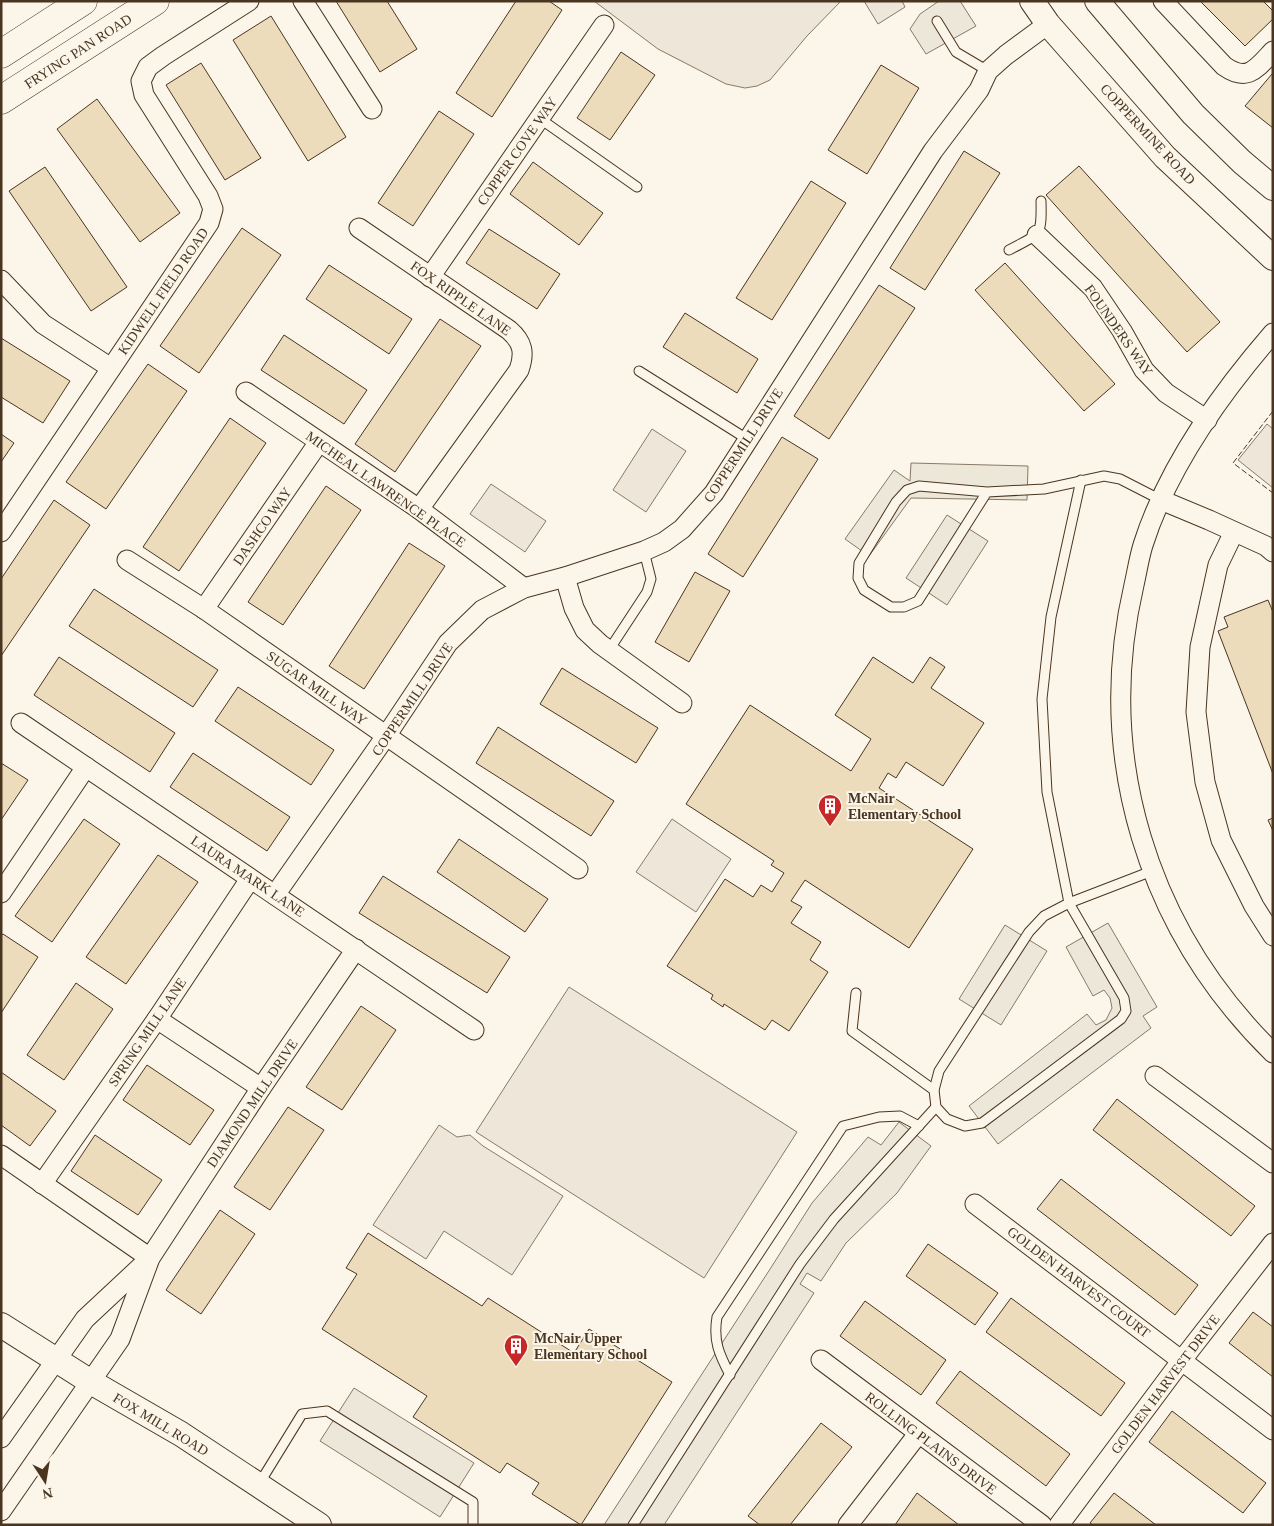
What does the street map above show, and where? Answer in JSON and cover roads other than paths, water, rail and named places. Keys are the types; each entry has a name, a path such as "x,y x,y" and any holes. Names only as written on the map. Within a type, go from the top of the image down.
{"main road":[{"path":"1,54 83,1"},
{"name":"FRYING PAN ROAD","path":"1,100 156,1"}],"street":[{"name":"KIDWELL FIELD ROAD","path":"1,532 209,223 213,209 208,196 144,95 141,82 148,68 163,56 249,1"},
{"path":"304,1 372,110"},
{"name":"COPPERMINE ROAD","path":"1032,1 1048,24 1165,156 1273,258"},
{"path":"1097,1 1192,114 1242,162 1273,188"},
{"path":"1163,1 1224,66 1234,73 1244,75 1256,69 1273,51"},
{"name":"COPPERMILL DRIVE","path":"275,895 386,736 448,643 482,610 524,588 644,552 664,542 682,529 714,493 933,151 979,90 988,71 1048,24"},
{"name":"COPPER COVE WAY","path":"430,277 604,25"},
{"name":"FOX RIPPLE LANE","path":"359,228 509,330 517,337 522,348 523,359 518,370 419,509"},
{"name":"FOUNDERS WAY","path":"1037,235 1093,288 1122,331 1144,370 1166,393 1207,420"},
{"path":"1,280 43,324 111,368"},
{"path":"1273,333 1232,383 1207,420 1161,500 1143,546 1133,590 1122,660 1121,684 1123,755 1138,825 1152,871 1182,936 1207,977 1237,1016 1273,1053"},
{"name":"MICHEAL LAWRENCE PLACE","path":"246,392 419,509 524,588"},
{"name":"DASHCO WAY","path":"204,609 319,442"},
{"path":"1161,500 1266,546 1273,552"},
{"path":"1234,532 1218,565 1200,647 1196,712 1205,782 1221,840 1254,906 1273,936"},
{"name":"SUGAR MILL WAY","path":"127,560 204,609 578,869"},
{"path":"565,577 574,608 585,630 609,650 682,703"},
{"name":"LAURA MARK LANE","path":"21,722 474,1030"},
{"path":"1,893 86,767"},
{"name":"SPRING MILL LANE","path":"42,1184 250,879"},
{"name":"DIAMOND MILL DRIVE","path":"1,1511 121,1337 150,1258 261,1088 356,949"},
{"path":"157,1018 261,1088"},
{"path":"1155,1076 1273,1164"},
{"path":"1,1155 150,1258"},
{"name":"GOLDEN HARVEST COURT","path":"975,1204 1273,1430"},
{"name":"GOLDEN HARVEST DRIVE","path":"1059,1525 1182,1360 1273,1243"},
{"name":"DIAMOND MILL DRIVE","path":"1,1438 85,1319 150,1258"},
{"name":"FOX MILL ROAD","path":"1,1325 91,1382 181,1434 319,1525"},
{"name":"ROLLING PLAINS DRIVE","path":"821,1360 1042,1525"},
{"path":"848,1525 918,1434"}],"lane":[{"path":"937,21 956,52 988,71"},
{"path":"539,118 637,187"},
{"path":"1009,250 1037,235 1042,224 1041,201"},
{"path":"639,371 747,439"},
{"path":"987,492 918,601 904,607 891,607 864,590 858,578 859,563 896,502 907,490 919,486 987,492 1044,489 1104,476 1120,479 1161,500"},
{"path":"1082,480 1051,617 1042,699 1048,792 1069,903 1124,998 1126,1011 1121,1019 982,1123 965,1126 947,1120 936,1107 934,1090 939,1071 1029,932 1044,916 1069,903 1152,871"},
{"path":"609,650 647,592 651,580 644,552"},
{"path":"856,993 852,1031 934,1090"},
{"path":"633,1525 800,1264 834,1219 936,1107"},
{"path":"730,1375 717,1350 715,1330 718,1317 843,1126 878,1116 900,1116 919,1126"},
{"path":"258,1484 302,1414 327,1411 473,1502 473,1525"}],"place":[{"name":"McNair Elementary School","path":"830,827"},
{"name":"McNair Upper Elementary School","path":"516,1367"}]}
